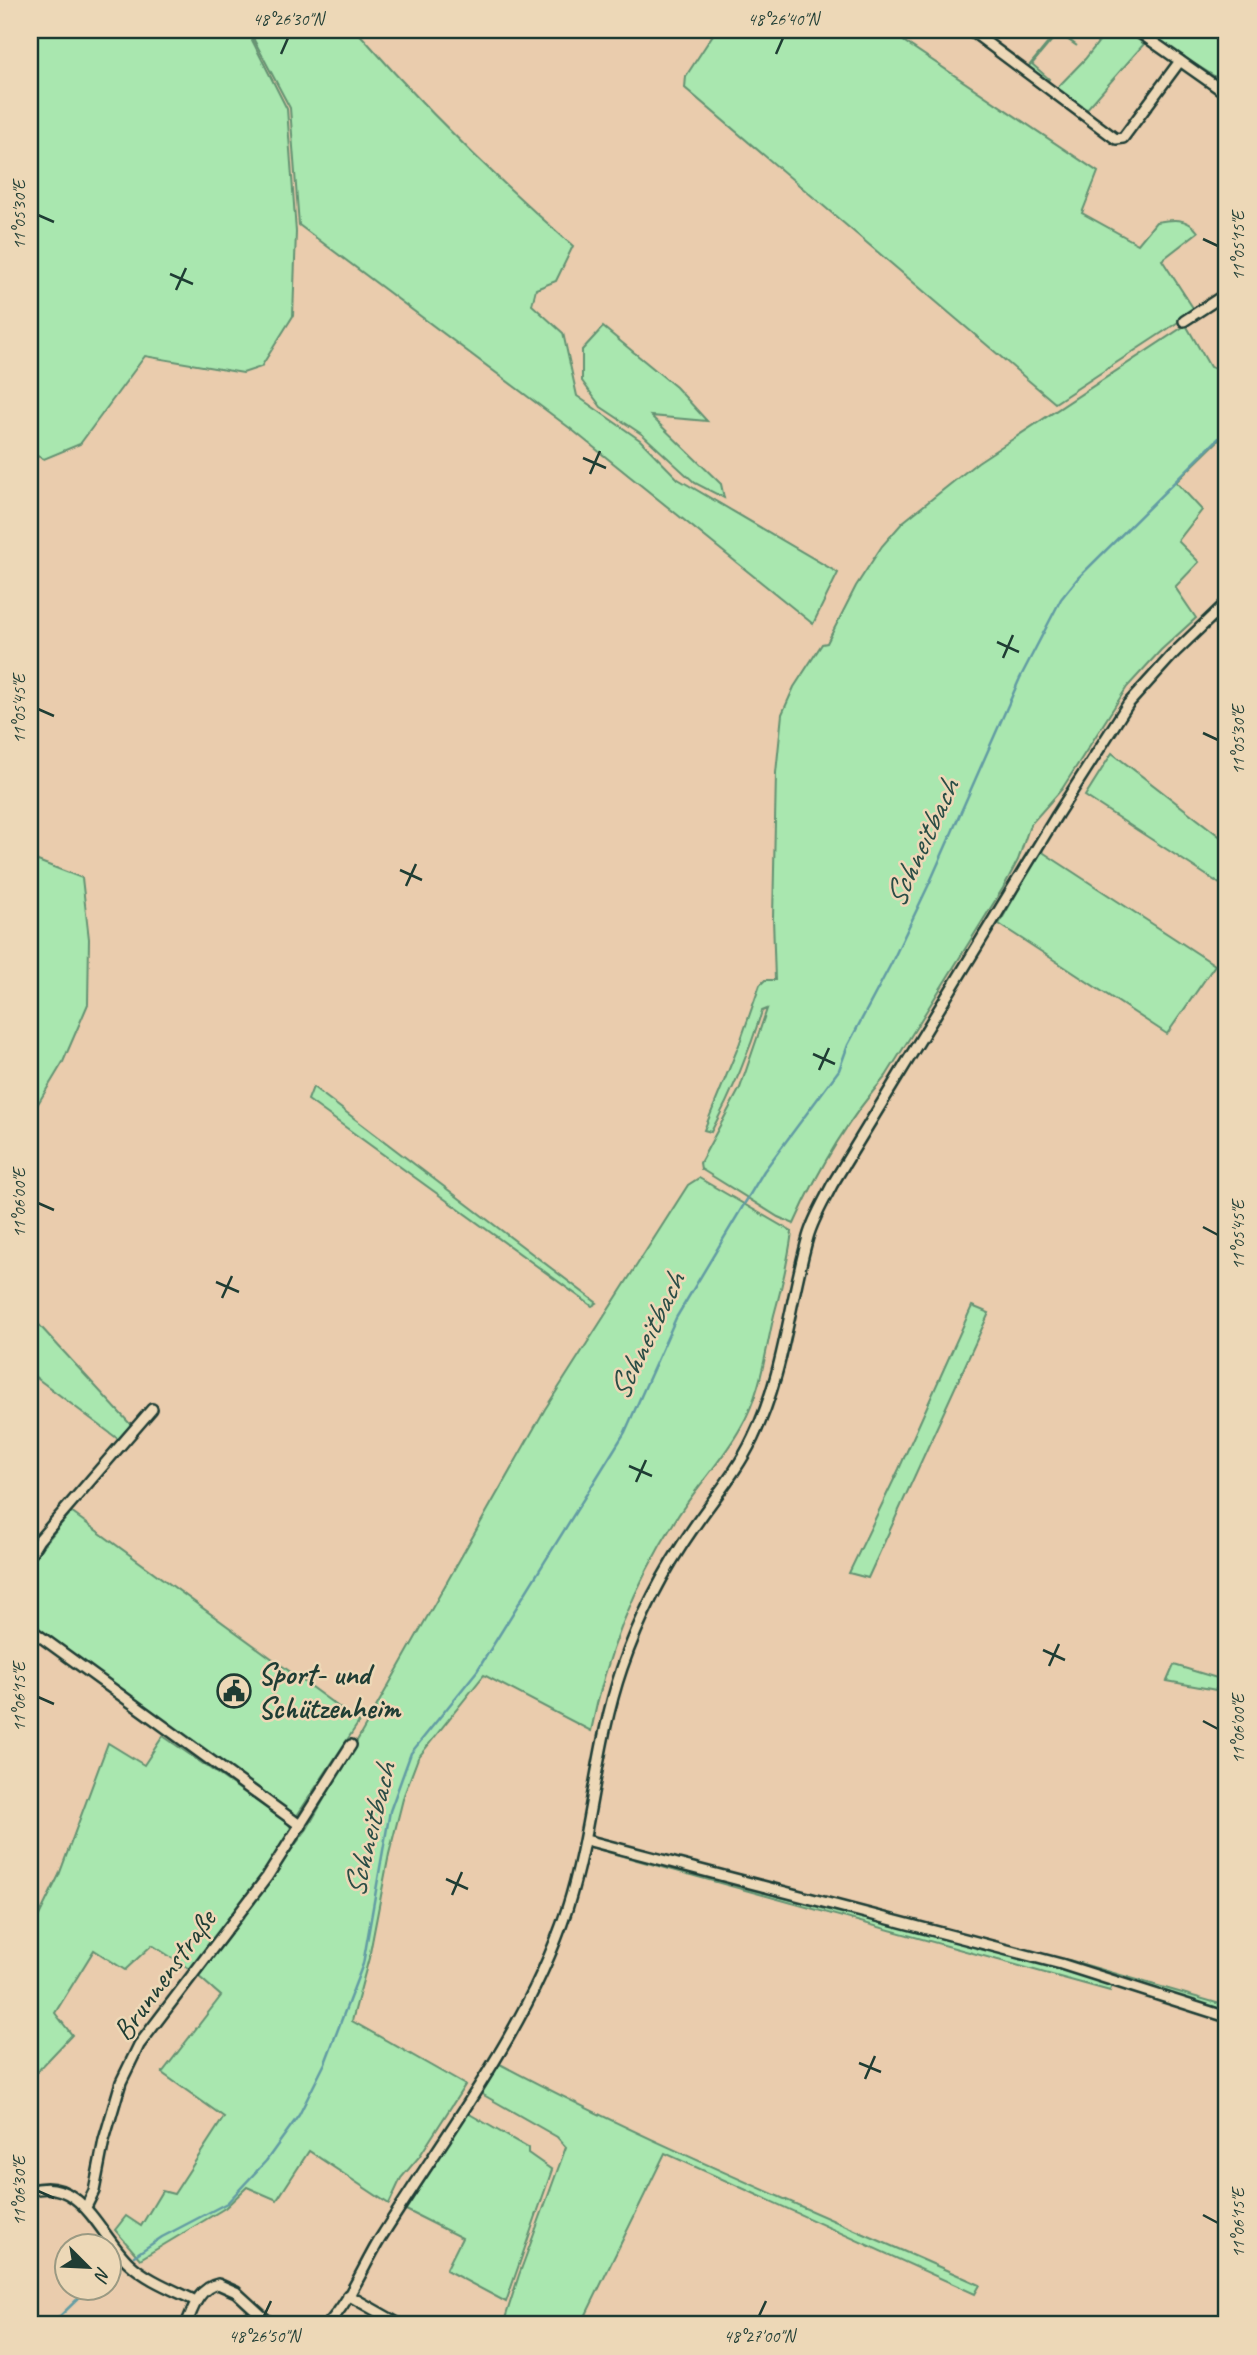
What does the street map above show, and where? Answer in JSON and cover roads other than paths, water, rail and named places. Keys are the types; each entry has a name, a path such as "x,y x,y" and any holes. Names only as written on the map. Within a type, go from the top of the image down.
{"street":[{"path":"970,30 1116,139 1123,138 1180,61"},
{"path":"1136,30 1227,94"},
{"path":"1184,321 1227,293"},
{"path":"327,2325 478,2088 527,2003 566,1911 586,1840 605,1733 621,1670 635,1634 660,1584 692,1530 753,1439 773,1390 783,1355 809,1235 832,1185 1128,704 1227,602"},
{"path":"30,1555 39,1540 152,1409"},
{"path":"30,1629 301,1826"},
{"name":"Brunnenstraße","path":"86,2207 94,2191 104,2140 118,2092 139,2045 267,1877 351,1745"},
{"path":"586,1840 1061,1964 1227,2017"},
{"path":"30,2191 38,2188 55,2190 71,2196 86,2207 130,2264 196,2301"},
{"path":"186,2325 196,2301 212,2285 223,2285 243,2298 272,2325"},
{"path":"348,2295 401,2325"}],"waterway":[{"name":"Schneitbach","path":"134,2256 162,2237 227,2203 266,2161 299,2115 325,2063 363,1964 390,1811 411,1753 477,1671 625,1432 676,1318 764,1171 839,1070 848,1045 930,882 1020,678 1061,599 1078,578 1227,430"},
{"name":"Schneitbach","path":"55,2325 57,2319 75,2302"}],"place":[{"name":"Sport- und Schützenheim","path":"234,1691"}]}
